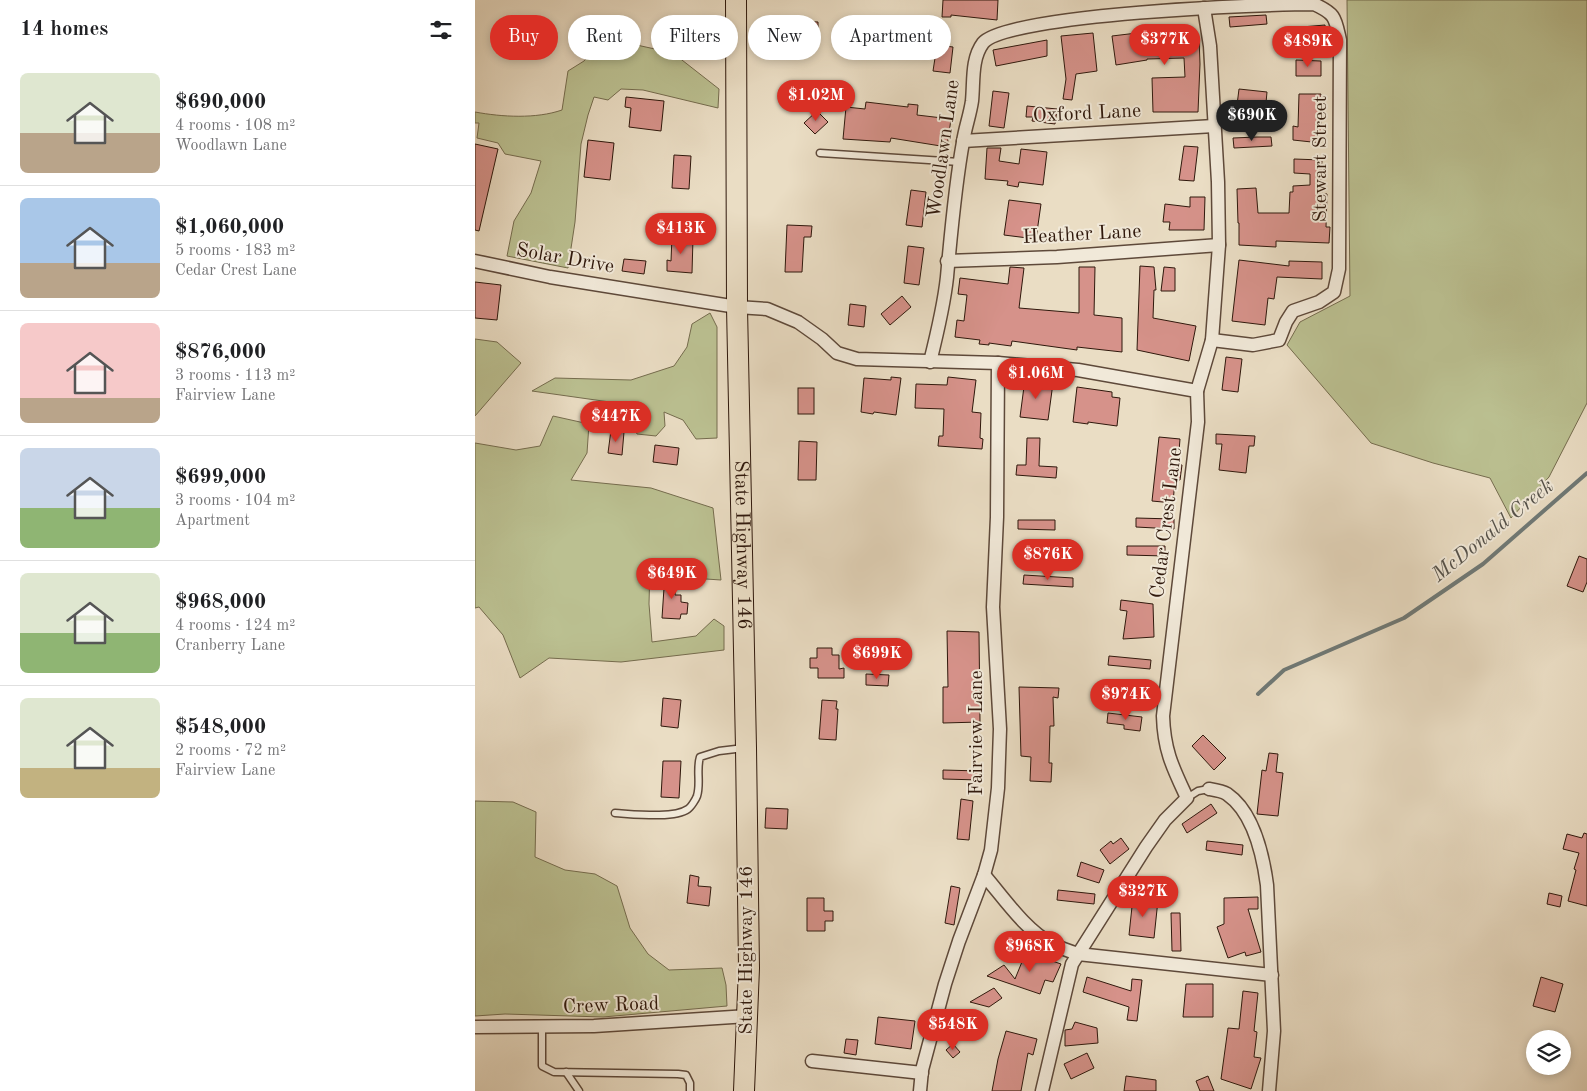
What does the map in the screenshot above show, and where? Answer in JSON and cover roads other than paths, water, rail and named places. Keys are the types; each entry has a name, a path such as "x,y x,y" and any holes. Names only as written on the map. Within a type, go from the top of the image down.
{"main road":[{"name":"State Highway 146","path":"736,0 737,307 746,748 748,1016 745,1091"}],"street":[{"name":"Stewart Street","path":"1204,8 1314,4 1326,9 1335,18 1340,40 1339,269 1333,292 1319,302 1293,311 1279,340 1253,345 1212,340"},
{"path":"737,307 767,309 798,322 822,339 837,353 857,359 998,363 1077,370 1197,390 1212,340 1219,245 1218,182 1210,46 1204,8"},
{"name":"Woodlawn Lane","path":"931,362 941,314 960,162 971,102 973,71 977,53 988,39 997,34 1029,26 1088,17 1204,8"},
{"name":"Oxford Lane","path":"963,141 1214,126"},
{"name":"Heather Lane","path":"947,260 1057,257 1219,245"},
{"name":"Solar Drive","path":"475,261 550,277 737,307"},
{"name":"Fairview Lane","path":"920,1091 922,1073 956,950 985,875 991,850 998,788 1000,729 993,607 997,517 998,363"},
{"name":"Cedar Crest Lane","path":"1187,798 1170,762 1163,737 1163,716 1198,422 1197,390"},
{"path":"1209,788 1225,793 1236,801 1254,832 1260,849 1267,885 1272,975 1274,1031 1269,1091"},
{"path":"1042,1091 1072,964 1165,820 1187,798"},
{"path":"985,875 1035,931 1051,944 1078,954 1272,975"},
{"name":"Crew Road","path":"475,1027 594,1026 748,1016"},
{"path":"812,1061 922,1073"}],"lane":[{"path":"819,153 960,162"},
{"path":"615,813 674,814 689,809 697,796 700,757 719,751 746,748"},
{"path":"1187,798 1198,791 1209,788"},
{"path":"542,1026 542,1066 553,1072 686,1075 690,1083 690,1091"},
{"path":"566,1072 579,1091"}],"waterway":[{"name":"McDonald Creek","path":"1258,694 1284,670 1404,618 1483,564 1587,473"}]}
